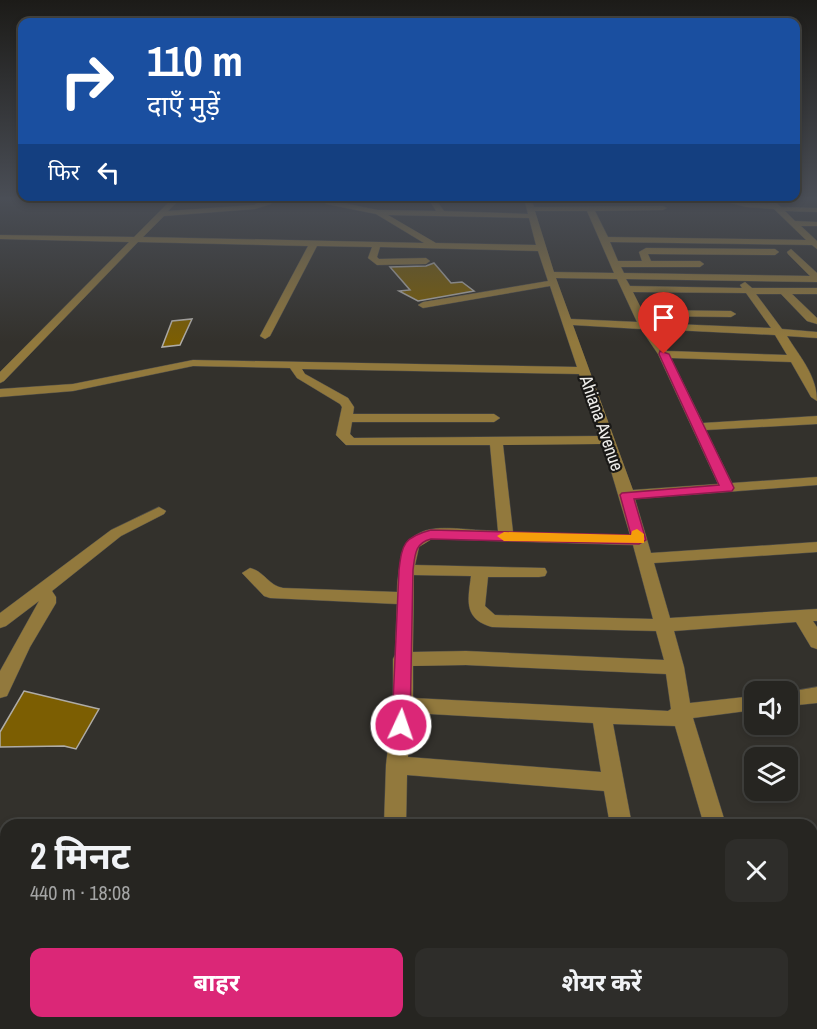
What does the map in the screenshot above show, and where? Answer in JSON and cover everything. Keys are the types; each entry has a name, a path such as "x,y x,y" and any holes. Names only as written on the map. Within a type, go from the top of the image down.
{"street":[{"path":"0,379 130,246"},
{"path":"265,336 312,246"},
{"path":"376,246 372,258 377,262 426,261"},
{"path":"470,246 541,248"},
{"path":"608,246 644,325 664,354 727,488"},
{"name":"Ahiana Avenue","path":"541,248 627,495 675,667 681,712 714,819"},
{"path":"647,264 645,251 817,253"},
{"path":"691,252 709,277"},
{"path":"791,252 817,279"},
{"path":"615,264 700,264"},
{"path":"423,305 552,279 620,276 817,279"},
{"path":"740,278 796,359 817,397"},
{"path":"626,289 817,291"},
{"path":"715,289 741,331"},
{"path":"784,291 811,319 817,321"},
{"path":"638,313 731,314"},
{"path":"567,322 817,335"},
{"path":"664,354 796,359"},
{"path":"0,393 48,391 99,383 172,364 585,371"},
{"path":"293,365 301,376 344,401 348,406 343,435 351,442 608,440"},
{"path":"346,418 494,418"},
{"path":"699,427 817,420"},
{"path":"496,442 506,536"},
{"path":"627,495 817,481"},
{"path":"0,622 116,533 159,511"},
{"path":"395,819 397,765 403,705 402,659 406,570 409,548 417,538 431,534 639,540"},
{"path":"644,559 817,547"},
{"path":"406,570 538,572"},
{"path":"480,571 476,606 482,615 492,621 663,625 809,616 817,642"},
{"path":"250,573 270,592 405,598"},
{"path":"0,691 21,646 47,603 48,597 42,589"},
{"path":"402,659 466,658 675,667"},
{"path":"798,698 817,695"},
{"path":"403,705 671,719 681,712 744,704"},
{"path":"602,716 620,819"},
{"path":"397,765 613,782"}],"building":[{"path":"434,263 451,283 462,282 474,291 418,301 399,291 410,290 390,267 426,266"},
{"path":"192,319 180,345 162,347 172,321"},
{"path":"24,691 99,709 76,749 64,746 0,747 0,732"}],"slow traffic":[{"path":"504,536 639,540 637,534"}],"route":[{"path":"401,725 406,570 409,548 417,538 431,534 639,540 627,495 727,488 664,354"}]}
